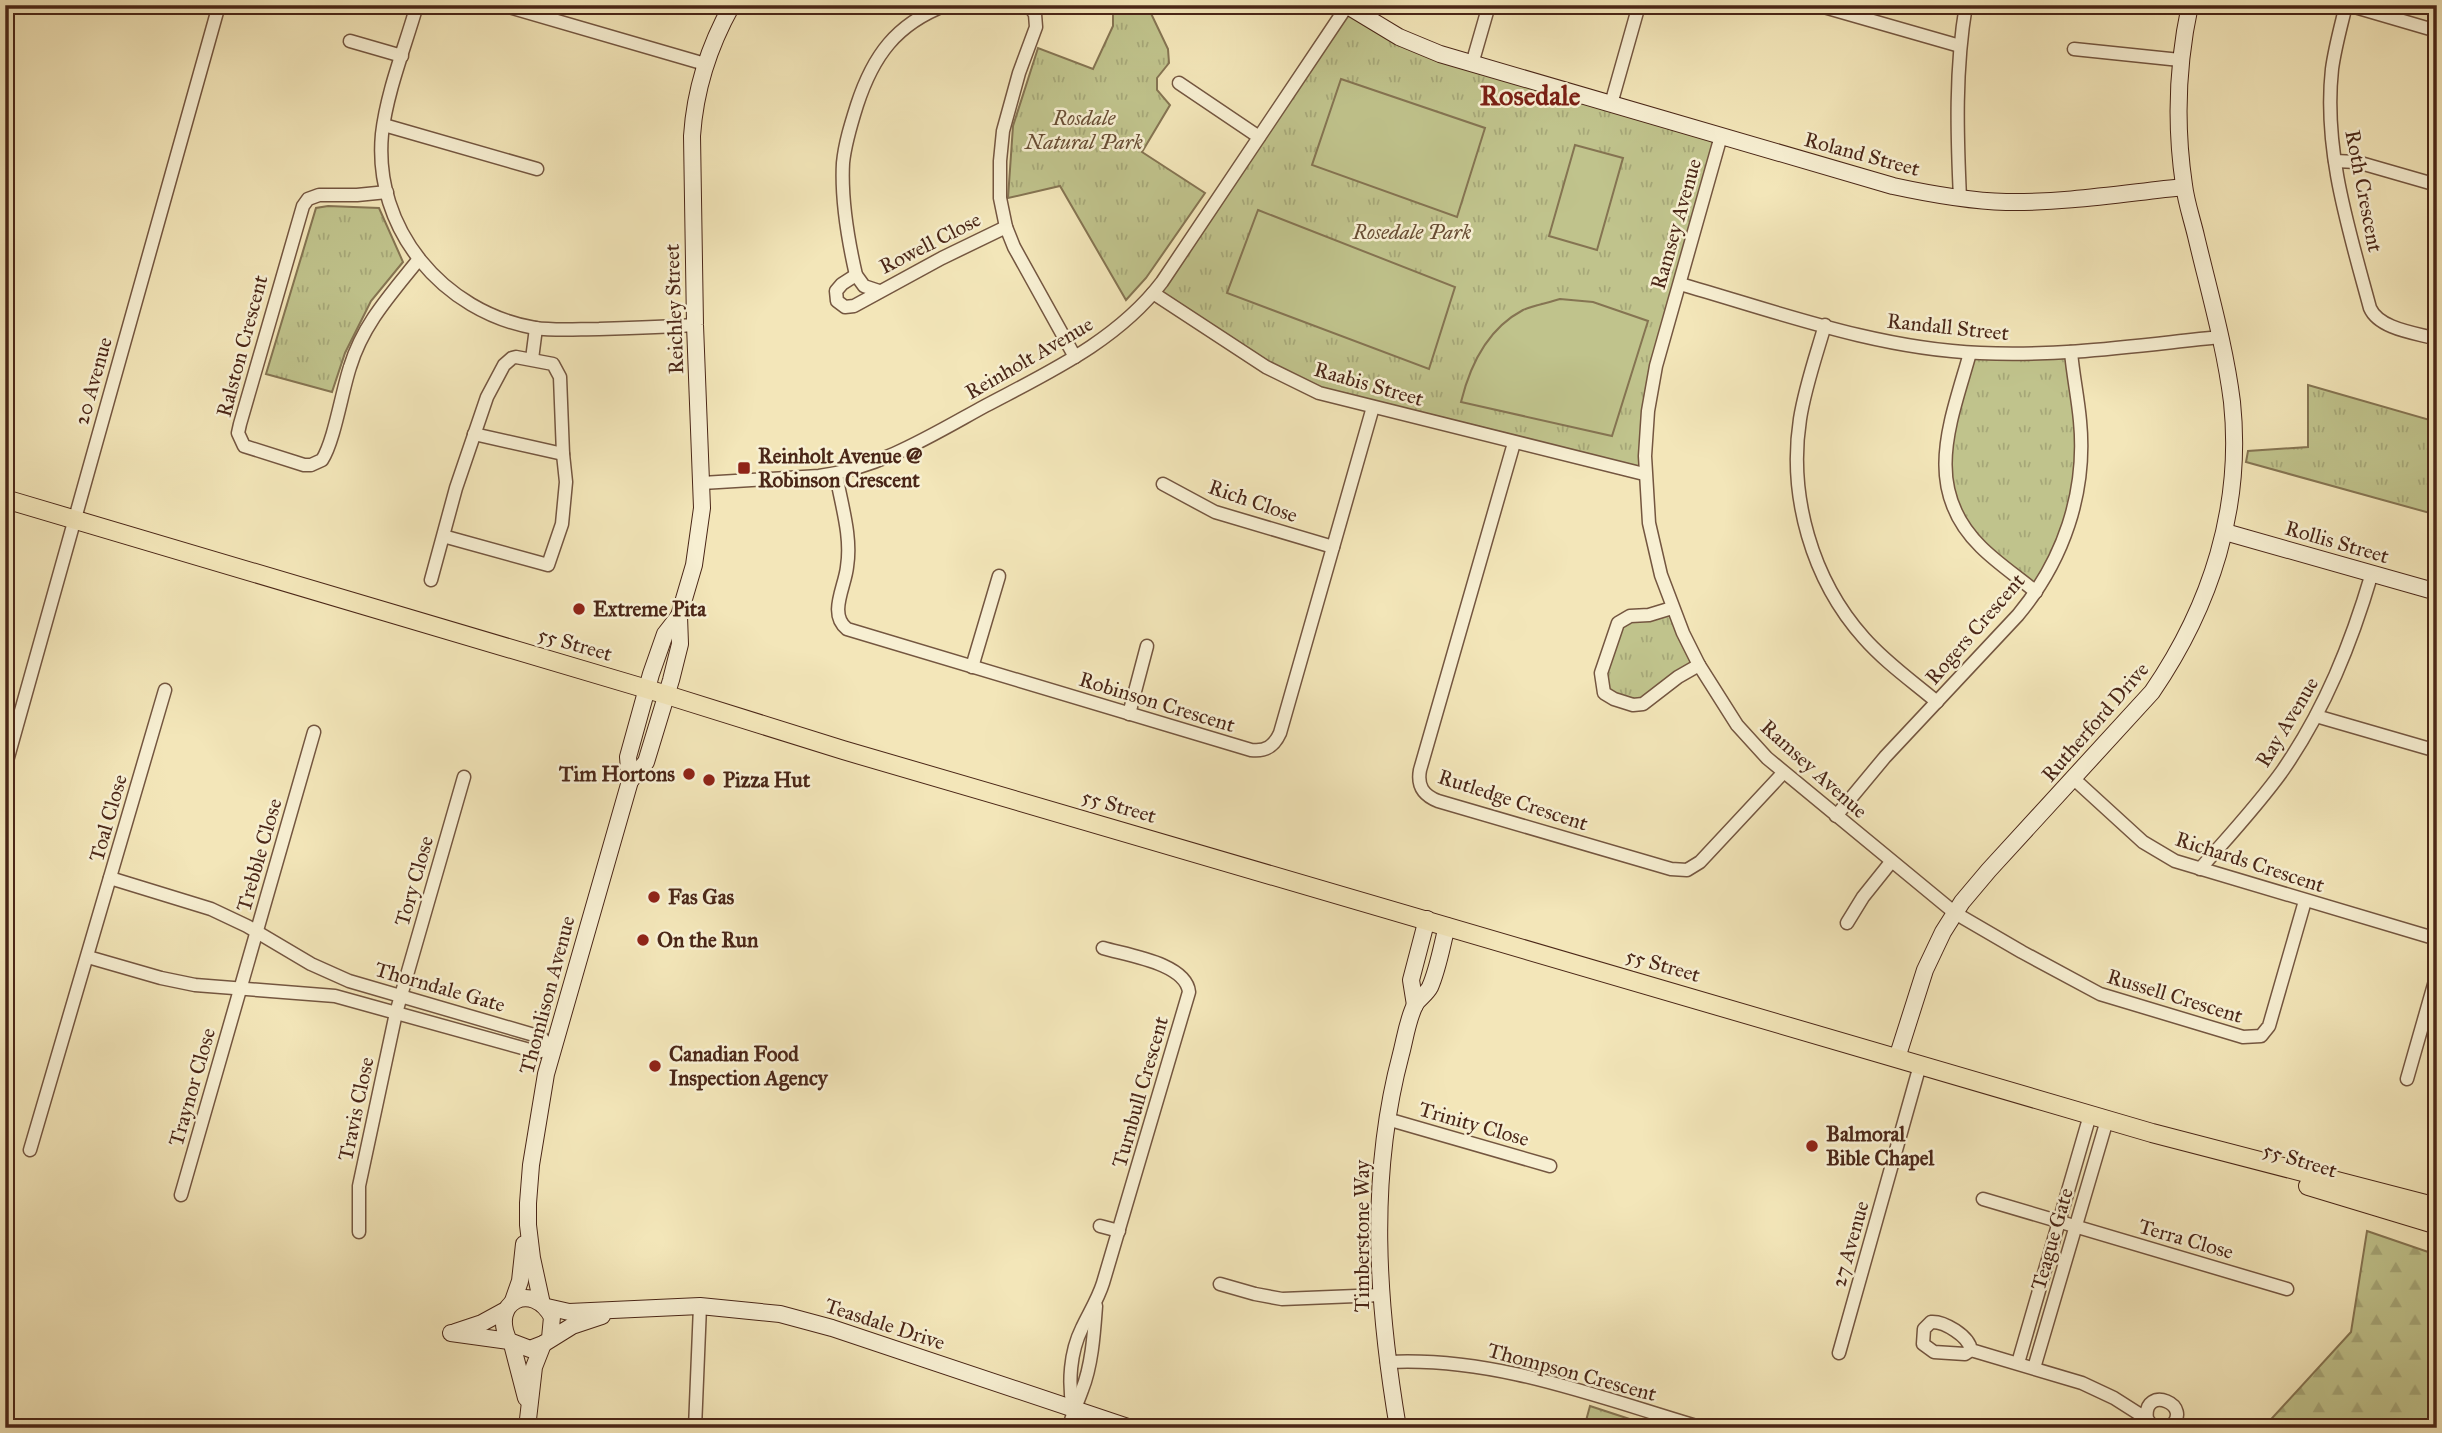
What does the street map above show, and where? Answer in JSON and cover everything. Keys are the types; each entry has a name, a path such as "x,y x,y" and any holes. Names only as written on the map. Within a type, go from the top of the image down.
{"main road":[{"name":"55 Street","path":"5,499 647,689 843,750 2099,1118 2437,1207"},
{"name":"55 Street","path":"2152,1133 2241,1165 2437,1225"}],"street":[{"name":"20 Avenue","path":"5,768 219,5"},
{"path":"417,5 384,125 382,155 387,192 400,229 419,259 451,291 470,304 491,315 536,328 571,330 695,325"},
{"path":"502,5 705,64"},
{"name":"Reichley Street","path":"667,695 680,644 679,616 697,547 702,508 695,325 691,148 693,117 705,64 732,5"},
{"name":"Rowell Close","path":"946,5 923,15 894,37 873,65 861,93 846,142 843,169 856,275 864,286 879,291 1006,227"},
{"name":"Rowell Close","path":"1028,5 1035,13 1036,27 1019,73 1001,144 999,183 1006,227 1014,247 1076,357"},
{"path":"1347,6 1399,37 1472,64 1489,5"},
{"path":"1611,104 1639,5"},
{"path":"1817,5 1960,46"},
{"path":"1960,198 1957,119 1960,46 1966,5"},
{"name":"Rutherford Drive","path":"1897,1058 1925,970 1955,913 1979,881 2135,713 2171,664 2204,599 2225,532 2233,482 2232,404 2220,337 2184,187 2178,116 2180,60 2190,5"},
{"path":"2347,5 2437,31"},
{"name":"Roth Crescent","path":"2347,5 2331,78 2330,114 2335,161 2351,238 2374,317 2437,339"},
{"name":"Reinholt Avenue","path":"702,483 836,474 895,454 1076,357 1125,321 1153,293 1347,6"},
{"path":"350,41 402,56"},
{"path":"2074,49 2180,60"},
{"name":"Roland Street","path":"1472,64 1893,186 1960,198 2007,202 2042,201 2184,187"},
{"path":"1180,83 1259,136"},
{"path":"384,125 537,169"},
{"name":"Ramsey Avenue","path":"1721,136 1651,386 1644,474 1655,552 1672,608 1699,665 1737,725 1783,773 1955,913"},
{"path":"2335,161 2357,162 2437,185"},
{"name":"Ralston Crescent","path":"387,192 319,195 308,199 303,206 240,424 238,433 244,446 304,465 322,460 360,339 393,289 419,259"},
{"path":"856,275 836,291 836,299 841,305 854,306 879,291"},
{"name":"Randall Street","path":"1680,284 1825,326 1896,343 1970,353 2045,354 2220,337"},
{"name":"Raabis Street","path":"1153,293 1282,376 1319,393 1644,474"},
{"path":"1825,326 1802,407 1798,443 1800,502 1810,541 1826,583 1851,623 1880,654 1937,702"},
{"path":"532,359 536,328"},
{"name":"Rogers Crescent","path":"1836,816 1878,765 2018,615 2036,592 2056,558 2068,530 2079,478 2081,424 2070,352"},
{"path":"1970,353 1947,439 1944,460 1947,488 1956,513 1975,540 2036,592"},
{"path":"431,580 456,488 487,397 504,365 512,358 549,362 559,372 566,482 562,524 548,565 443,536"},
{"name":"Robinson Crescent","path":"836,474 849,552 838,610 839,620 854,633 1261,751 1272,746 1280,733 1373,407"},
{"path":"474,435 563,454"},
{"name":"Rutledge Crescent","path":"1514,443 1420,769 1419,781 1422,790 1438,801 1683,871 1700,862 1783,773"},
{"name":"Rich Close","path":"1163,485 1215,512 1333,547"},
{"name":"Rollis Street","path":"2225,532 2437,592"},
{"name":"Ray Avenue","path":"2200,869 2270,787 2316,716 2348,649 2372,573"},
{"path":"972,667 999,576"},
{"path":"1672,608 1649,615 1630,616 1618,623 1601,673 1604,693 1633,705 1643,704 1678,677 1699,665"},
{"name":"Reichley Street","path":"647,689 665,634 679,616"},
{"path":"1129,714 1147,646"},
{"name":"Thomlison Avenue","path":"631,781 628,757 647,689"},
{"name":"Toal Close","path":"30,1150 165,690"},
{"name":"Thomlison Avenue","path":"509,1306 520,1280 528,1225 531,1165 551,1049 631,781 646,762 667,695"},
{"path":"2316,716 2437,751"},
{"name":"Trebble Close","path":"240,989 314,732"},
{"name":"Tory Close","path":"401,996 464,777"},
{"name":"Richards Crescent","path":"2074,779 2153,849 2175,861 2437,939"},
{"path":"1847,923 1858,903 1891,862"},
{"name":"Thorndale Gate","path":"88,957 178,982 240,989 321,993 348,998 537,1052 551,1049 541,1037 349,981 228,916 199,904 110,878"},
{"name":"Russell Crescent","path":"1955,913 2033,959 2100,994 2242,1037 2257,1038 2269,1026 2305,901"},
{"name":"Timberstone Way","path":"1415,1005 1411,980 1427,919"},
{"name":"Timberstone Way","path":"1398,1428 1387,1362 1381,1295 1378,1206 1381,1162 1401,1054 1415,1005 1429,988 1447,926"},
{"name":"Turnbull Crescent","path":"1069,1428 1073,1409 1083,1389 1097,1302 1189,992 1186,980 1171,968 1103,948"},
{"path":"321,993 328,972"},
{"path":"2407,1079 2437,974"},
{"name":"Traynor Close","path":"181,1195 240,989"},
{"name":"Travis Close","path":"359,1232 359,1186 401,996"},
{"path":"472,1035 476,1018"},
{"name":"27 Avenue","path":"1839,1353 1920,1065"},
{"name":"Teague Gate","path":"2018,1363 2059,1222 2099,1118"},
{"name":"Teague Gate","path":"2034,1368 2075,1227 2099,1118"},
{"name":"Trinity Close","path":"1387,1119 1550,1166"},
{"name":"Terra Close","path":"1983,1199 2287,1289"},
{"name":"Thomlison Avenue","path":"528,1225 536,1281 544,1306"},
{"path":"1100,1226 1119,1231"},
{"path":"1220,1284 1282,1300 1381,1295"},
{"path":"527,1428 534,1367 546,1341 552,1317 544,1306 526,1298 482,1323 447,1334 510,1342 530,1349 546,1341"},
{"path":"509,1306 502,1324 510,1342 528,1410"},
{"name":"Teasdale Drive","path":"544,1306 569,1312 700,1306 742,1309 806,1321 1131,1428"},
{"path":"695,1428 700,1306"},
{"name":"Teasdale Drive","path":"546,1341 572,1326 618,1310"},
{"path":"1971,1350 2097,1389 2150,1424"},
{"name":"Thompson Crescent","path":"1387,1362 1433,1361 1509,1372 1703,1428"},
{"path":"2150,1424 2147,1409 2150,1405 2158,1400 2168,1401 2177,1414 2174,1424 2169,1428"}],"green space":[{"name":"Rosdale Natural Park","path":"1113,5 1147,5 1168,49 1169,63 1157,78 1157,90 1170,105 1142,152 1205,193 1146,278 1126,300 1060,186 1008,198 1013,126 1038,48 1093,69 1113,26"},
{"name":"Rosedale Park","path":"1347,6 1399,37 1721,136 1652,386 1644,474 1319,393 1153,293"},
{"path":"1341,79 1485,128 1457,217 1312,165"},
{"path":"1575,145 1623,158 1597,250 1549,236"},
{"path":"316,208 379,208 403,262 371,301 345,353 332,392 266,374"},
{"path":"1258,210 1455,287 1429,369 1227,293"},
{"path":"1560,299 1593,302 1648,321 1612,436 1461,402 1475,362 1499,327 1523,310"},
{"path":"2071,352 2079,409 2073,512 2036,592 1974,540 1945,474 1970,353"},
{"path":"2308,385 2430,420 2437,448 2432,498 2437,500 2437,515 2246,462 2248,451 2308,447"},
{"path":"1672,608 1699,665 1643,704 1602,688 1615,626"},
{"path":"2367,1231 2437,1255 2437,1428 2263,1428 2351,1332"},
{"path":"1590,1406 1657,1428 1584,1428"}],"place":[{"name":"Reinholt Avenue @ Robinson Crescent","path":"744,468"},
{"name":"Extreme Pita","path":"579,609"},
{"name":"Tim Hortons","path":"689,774"},
{"name":"Pizza Hut","path":"709,780"},
{"name":"Fas Gas","path":"654,897"},
{"name":"On the Run","path":"643,940"},
{"name":"Canadian Food Inspection Agency","path":"655,1066"},
{"name":"Balmoral Bible Chapel","path":"1812,1146"}],"district":[{"name":"Rosedale","path":"1530,95"}]}
